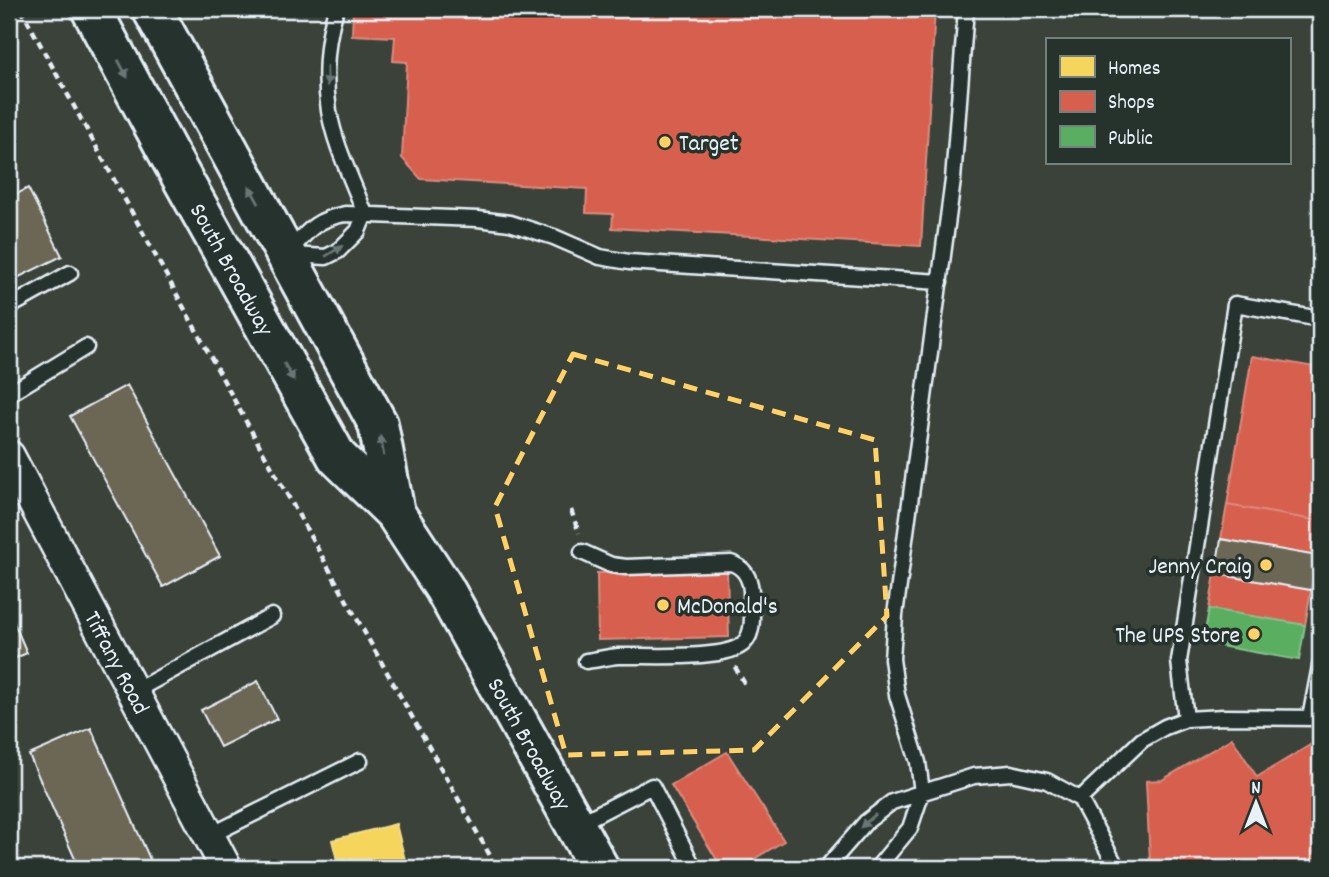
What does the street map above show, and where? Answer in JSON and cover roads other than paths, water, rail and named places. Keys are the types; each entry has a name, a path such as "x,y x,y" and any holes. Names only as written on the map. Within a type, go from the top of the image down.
{"main road":[{"name":"South Broadway","path":"91,9 337,457 395,513 444,588 599,868"},
{"name":"South Broadway","path":"159,15 378,424 395,513"}],"street":[{"name":"Tiffany Road","path":"9,456 226,868"}],"lane":[{"path":"287,255 326,257 338,251 358,231 365,214 336,138 329,111 328,44 336,9"},
{"path":"877,868 910,828 922,792 918,762 897,695 892,659 895,615 953,180 966,9"},
{"path":"287,255 310,228 328,217 365,214 510,223 554,237 600,257 629,262 940,282"},
{"path":"9,307 70,272"},
{"path":"1186,719 1179,662 1236,304 1320,319"},
{"path":"9,394 86,346"},
{"path":"582,552 611,565 626,567 731,563 737,565 747,575 750,586 752,629 746,642 734,650 715,654 614,657 586,662"},
{"path":"133,692 272,616"},
{"path":"1080,799 1142,740 1186,719 1315,718 1320,666"},
{"path":"209,836 360,761"},
{"path":"827,868 866,822 892,802 974,776 1011,773 1047,781 1080,799 1117,868"},
{"path":"576,826 652,786 694,868"}],"place":[{"name":"Target","path":"665,142"},
{"name":"Jenny Craig","path":"1266,565"},
{"name":"McDonald's","path":"663,605"},
{"name":"The UPS Store","path":"1254,634"}]}
